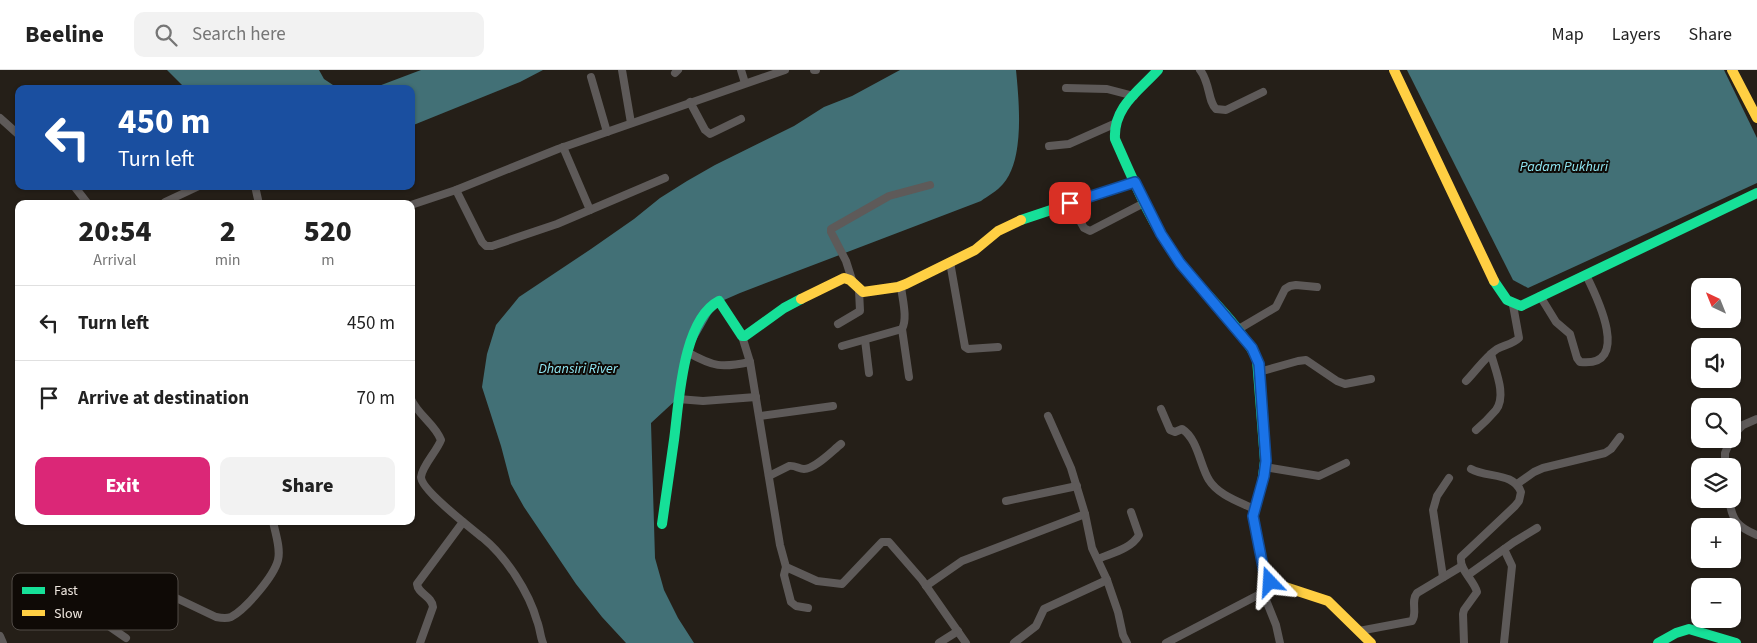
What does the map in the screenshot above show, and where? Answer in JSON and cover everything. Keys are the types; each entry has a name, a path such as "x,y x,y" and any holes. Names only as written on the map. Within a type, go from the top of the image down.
{"street":[{"path":"622,70 631,123"},
{"path":"741,70 745,82"},
{"path":"415,204 456,190 563,147 745,82 785,70"},
{"path":"1158,70 1123,107 1113,130 1115,139 1144,202 1161,234 1180,263 1254,352 1259,372 1265,467 1254,509 1254,519 1265,577 1270,582 1328,601 1372,643"},
{"path":"1200,70 1204,76 1212,106 1216,109 1226,110 1263,92"},
{"path":"1394,70 1493,279 1504,298 1513,305 1521,306 1757,193"},
{"path":"1732,70 1757,118"},
{"path":"591,77 607,132"},
{"path":"1066,88 1100,89 1134,96"},
{"path":"690,102 705,130 710,134 741,119"},
{"path":"0,118 15,131"},
{"path":"1049,146 1069,144 1114,124"},
{"path":"563,147 590,210"},
{"path":"456,190 482,242 486,246 492,246 557,224 665,178"},
{"path":"742,336 748,335 784,308 844,278 856,287 869,292 901,286 980,247 993,234 1029,216 1135,182"},
{"path":"838,324 860,311 856,287 831,230 889,196 930,185"},
{"path":"77,190 85,200"},
{"path":"169,200 191,190"},
{"path":"1070,203 1084,228 1090,232 1144,202"},
{"path":"950,262 965,347 968,349 998,347"},
{"path":"1540,296 1556,322 1570,334 1580,362 1598,360 1604,357 1606,352 1608,334 1601,310 1586,275"},
{"path":"1237,330 1276,307 1285,289 1296,285 1317,287"},
{"path":"901,286 904,318 904,326 902,328 909,377"},
{"path":"662,524 679,386 687,352 703,315 717,301 724,306 742,336 750,362 780,545 786,567 784,575 791,602 796,606 808,608"},
{"path":"1466,381 1491,354 1519,338 1513,305"},
{"path":"842,346 902,328"},
{"path":"865,340 869,373"},
{"path":"687,352 706,362 722,366 750,362"},
{"path":"1476,430 1496,409 1500,401 1501,394 1491,354"},
{"path":"1259,372 1306,360 1337,381 1345,384 1371,378"},
{"path":"678,399 703,401 756,397"},
{"path":"415,405 421,415 439,434 441,440 423,471 423,483 428,490 463,522 498,551 509,566 537,620 543,643"},
{"path":"760,416 834,406"},
{"path":"1161,409 1170,430 1175,432 1182,429 1186,432 1197,451 1208,480 1228,497 1254,509"},
{"path":"1048,416 1071,468 1085,514 1092,548 1107,580 1127,643"},
{"path":"1741,427 1757,419"},
{"path":"1516,484 1542,468 1605,453 1620,437"},
{"path":"769,476 792,465 804,469 813,467 841,444"},
{"path":"1265,467 1319,476 1346,463"},
{"path":"1464,643 1464,610 1477,592 1474,583 1462,566 1461,557 1519,501 1521,492 1516,484 1504,477 1480,474 1471,469"},
{"path":"1443,577 1433,510 1437,496 1449,478"},
{"path":"1006,501 1076,486"},
{"path":"1731,508 1733,518 1737,523 1757,535"},
{"path":"1098,560 1136,541 1139,536 1131,512"},
{"path":"926,586 962,561 1085,514"},
{"path":"420,643 433,603 420,591 417,584 463,522"},
{"path":"178,599 224,619 243,609 272,574 278,560 274,525"},
{"path":"1468,575 1537,528"},
{"path":"786,567 818,581 842,584 882,542 886,541 891,544 926,586 966,643"},
{"path":"1504,549 1512,566 1504,643"},
{"path":"1359,631 1412,621 1415,615 1414,596 1462,566"},
{"path":"1014,643 1036,626 1044,610 1107,580"},
{"path":"1166,643 1264,592 1270,582"},
{"path":"1264,592 1276,625 1280,643"},
{"path":"1658,643 1676,632 1689,629 1736,643"},
{"path":"114,630 126,638"},
{"path":"939,643 958,631"},
{"path":"0,636 3,643"}],"water":[{"path":"167,70 319,70 324,79 333,85 182,85"},
{"path":"421,70 543,70 520,82 415,124 415,85 381,85"},
{"name":"Dhansiri River","path":"900,70 1016,70 1019,129 1015,160 1010,173 1001,187 981,201 740,293 724,300 711,314 695,342 677,399 651,423 655,558 664,590 678,618 694,643 626,643 576,584 524,507 511,484 482,387 487,354 496,325 519,297 634,219 660,198 715,165 794,126 824,107 852,96"},
{"name":"Padam Pukhuri","path":"1407,70 1724,70 1757,138 1757,183 1528,288 1513,280"}],"traffic: fast":[{"path":"1158,70 1129,100 1123,109 1115,128 1115,139 1144,203 1161,234 1181,264 1241,333 1257,359 1265,461 1262,484"},
{"path":"1021,220 1135,182"},
{"path":"1494,281 1507,300 1521,306 1757,193"},
{"path":"662,524 684,364 697,326 707,311 719,301 742,336 745,336 784,308 801,299"},
{"path":"1658,643 1676,633 1689,629 1736,643"}],"traffic: slow":[{"path":"1394,70 1494,281"},
{"path":"1732,70 1757,118"},
{"path":"801,299 844,278 850,280 863,292 898,287 975,250 998,231 1021,220"},
{"path":"1262,484 1253,516 1265,577 1270,582 1328,601 1371,643"}],"route":[{"path":"1070,203 1135,182 1161,234 1180,263 1252,348 1259,364 1266,461 1264,476 1253,516 1265,577 1270,582"}]}
